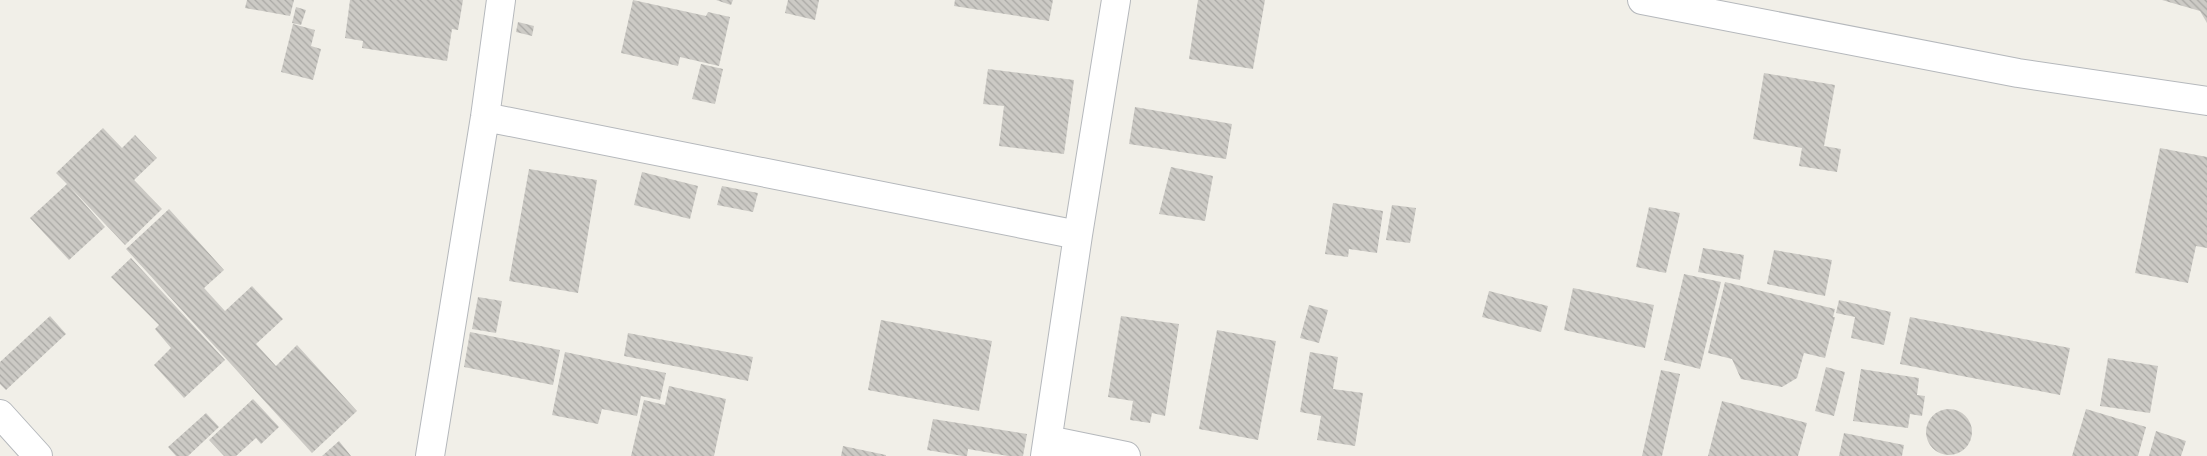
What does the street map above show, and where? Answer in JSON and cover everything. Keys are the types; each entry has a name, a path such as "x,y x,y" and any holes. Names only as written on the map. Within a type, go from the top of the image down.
{"street":[{"path":"430,456 485,117 501,0"},
{"path":"1116,0 1078,236 1047,448 1126,456"},
{"path":"1642,0 2018,73 2207,101"},
{"path":"485,117 1078,236"},
{"path":"0,414 38,456"}],"building":[{"path":"247,0 294,0 290,16 245,8"},
{"path":"350,0 463,0 458,30 452,29 447,61 362,48 363,41 345,38"},
{"path":"633,0 706,16 708,12 730,17 719,66 680,57 678,66 621,53"},
{"path":"716,0 733,0 731,5"},
{"path":"788,0 819,0 815,20 785,13"},
{"path":"955,0 1053,0 1049,21 954,6"},
{"path":"1198,0 1265,0 1253,69 1189,59"},
{"path":"2162,0 2207,0 2207,23 2200,11"},
{"path":"296,7 306,10 301,25 292,23"},
{"path":"518,22 534,26 532,36 516,32"},
{"path":"293,24 315,30 311,46 321,49 313,80 281,72"},
{"path":"701,64 723,69 715,104 692,99"},
{"path":"988,69 1074,80 1064,154 999,146 1004,106 983,104"},
{"path":"1764,73 1835,85 1824,146 1841,149 1837,172 1799,166 1802,148 1753,139"},
{"path":"1135,107 1232,124 1226,159 1129,144"},
{"path":"103,128 122,148 135,135 157,158 134,180 162,209 125,245 69,186 105,227 69,260 30,218 67,184 56,173"},
{"path":"2160,148 2207,157 2207,248 2196,246 2188,283 2135,273"},
{"path":"1171,167 1213,176 1205,221 1159,214"},
{"path":"529,169 597,180 578,293 509,281"},
{"path":"642,172 698,186 690,219 634,205"},
{"path":"722,186 758,193 753,212 717,205"},
{"path":"1333,203 1383,211 1377,253 1349,249 1348,257 1325,254"},
{"path":"1392,205 1416,208 1410,243 1386,240"},
{"path":"1649,207 1680,213 1666,273 1636,267"},
{"path":"169,209 224,270 204,288 225,311 252,286 283,319 256,344 276,366 297,345 357,411 312,453 126,249"},
{"path":"1703,248 1744,255 1740,280 1698,272"},
{"path":"1774,250 1832,260 1825,296 1767,284"},
{"path":"131,258 225,360 184,398 154,365 171,348 155,329 159,325 111,277"},
{"path":"1684,274 1721,282 1700,369 1664,360"},
{"path":"1725,282 1835,309 1833,317 1835,317 1825,358 1804,353 1797,378 1782,387 1741,379 1732,359 1708,353"},
{"path":"1573,288 1654,305 1645,348 1564,330"},
{"path":"1489,291 1548,306 1541,332 1482,317"},
{"path":"478,297 502,301 496,333 472,329"},
{"path":"1839,300 1891,312 1884,345 1851,338 1855,317 1836,313"},
{"path":"1309,305 1328,310 1319,343 1300,338"},
{"path":"50,316 66,334 6,390 0,384 0,362"},
{"path":"1121,316 1179,324 1165,416 1152,413 1150,423 1130,420 1133,401 1108,397"},
{"path":"1910,317 2070,348 2060,395 1900,364"},
{"path":"881,320 992,341 979,411 868,390"},
{"path":"1217,330 1276,341 1258,440 1199,429"},
{"path":"470,332 560,350 553,385 464,367"},
{"path":"628,333 753,357 748,381 624,356"},
{"path":"565,352 666,373 660,400 641,396 637,416 602,409 598,424 552,415"},
{"path":"1310,352 1338,357 1333,389 1363,393 1355,446 1317,440 1321,416 1300,412"},
{"path":"2108,358 2158,366 2150,413 2100,406"},
{"path":"1826,367 1845,372 1834,416 1815,411"},
{"path":"1861,369 1919,378 1917,395 1925,396 1922,416 1910,414 1908,428 1853,421"},
{"path":"1661,370 1680,374 1662,456 1642,456"},
{"path":"669,386 726,399 714,456 631,456 644,400 665,405"},
{"path":"253,399 279,427 261,444 256,438 236,456 224,456 209,440"},
{"path":"1722,401 1807,423 1798,456 1708,456"},
{"path":"1944,409 1954,409 1968,419 1972,432 1968,445 1962,451 1954,455 1944,455 1930,445 1926,437 1926,427 1936,413"},
{"path":"2086,409 2146,427 2138,456 2072,456"},
{"path":"206,413 219,427 188,456 176,456 168,447"},
{"path":"933,419 1027,434 1023,456 1008,456 968,449 967,456 963,456 927,450"},
{"path":"2156,431 2186,441 2181,456 2149,456"},
{"path":"1844,433 1904,445 1902,456 1839,456"},
{"path":"339,441 351,456 322,456"},
{"path":"843,446 886,455 886,456 841,456"}]}
